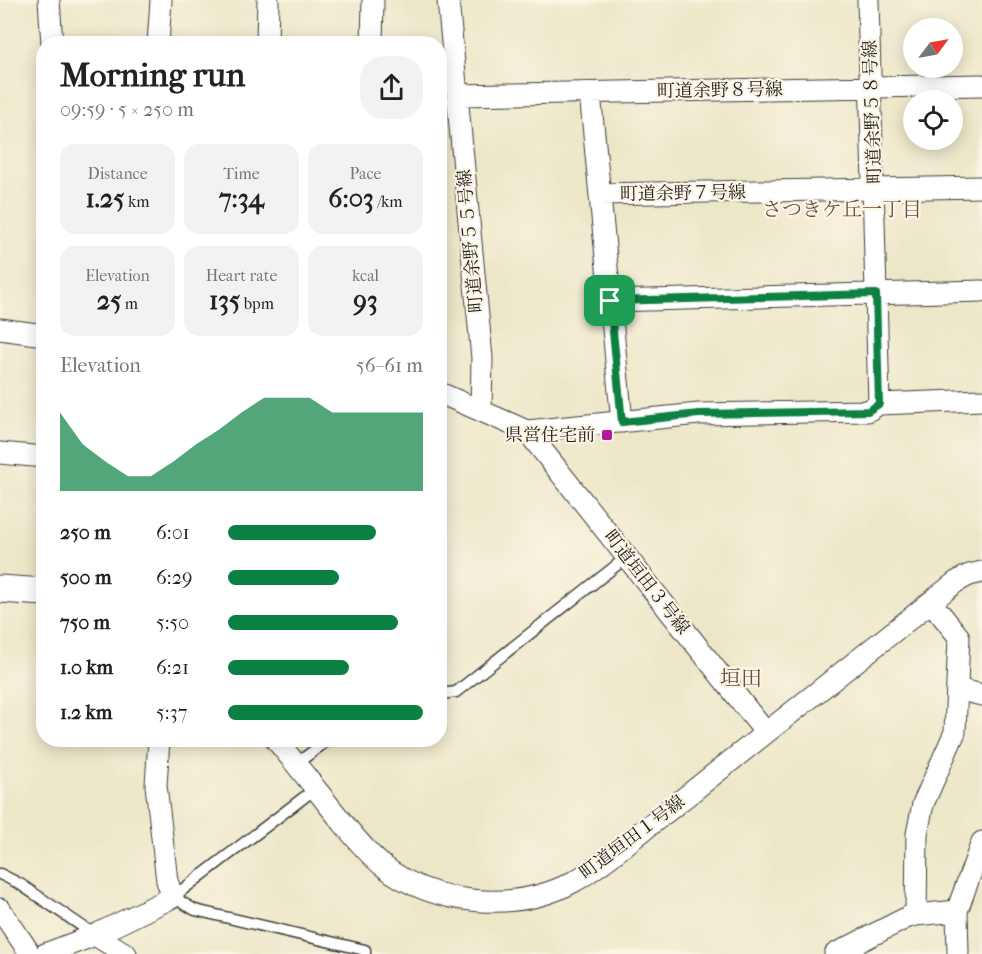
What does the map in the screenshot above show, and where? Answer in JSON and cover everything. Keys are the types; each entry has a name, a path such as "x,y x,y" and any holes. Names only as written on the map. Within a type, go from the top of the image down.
{"street":[{"path":"49,0 51,36"},
{"path":"159,36 161,0"},
{"path":"267,36 268,0"},
{"path":"372,36 373,0"},
{"name":"町道余野５５号線","path":"448,0 482,358 480,410"},
{"name":"町道余野５８号線","path":"868,0 879,404"},
{"name":"町道余野８号線","path":"458,95 982,85"},
{"path":"590,93 622,422"},
{"name":"町道余野７号線","path":"600,194 982,187"},
{"path":"610,301 982,291"},
{"path":"0,329 36,334"},
{"path":"447,396 527,431 699,414 868,411 879,404 982,400"},
{"name":"町道垣田３号線","path":"527,431 766,732"},
{"path":"0,453 36,457"},
{"name":"町道垣田１号線","path":"282,747 363,847 383,866 409,881 435,894 463,899 514,899 554,890 573,882 593,869 962,578 982,572"},
{"path":"0,589 36,591"},
{"path":"916,915 917,834 923,804 955,732 959,637 931,602"},
{"path":"957,689 982,695"},
{"path":"45,954 95,935 173,897 167,881 156,785 159,747"},
{"path":"958,954 957,911 982,842"},
{"path":"0,909 28,954"},
{"path":"835,954 908,916 957,911"},
{"path":"95,935 126,954"}],"lane":[{"path":"447,693 456,692 627,557"},
{"path":"296,764 319,747"},
{"path":"315,789 173,897 195,910 366,950 365,954"},
{"path":"0,874 20,884 95,935"}],"place":[{"name":"県営住宅前","path":"607,435"}],"district":[{"name":"さつきケ丘一丁目","path":"842,209"},
{"name":"垣田","path":"741,678"}],"route":[{"path":"876,294 879,404 868,411 699,414 622,422 610,301 876,294"}]}
